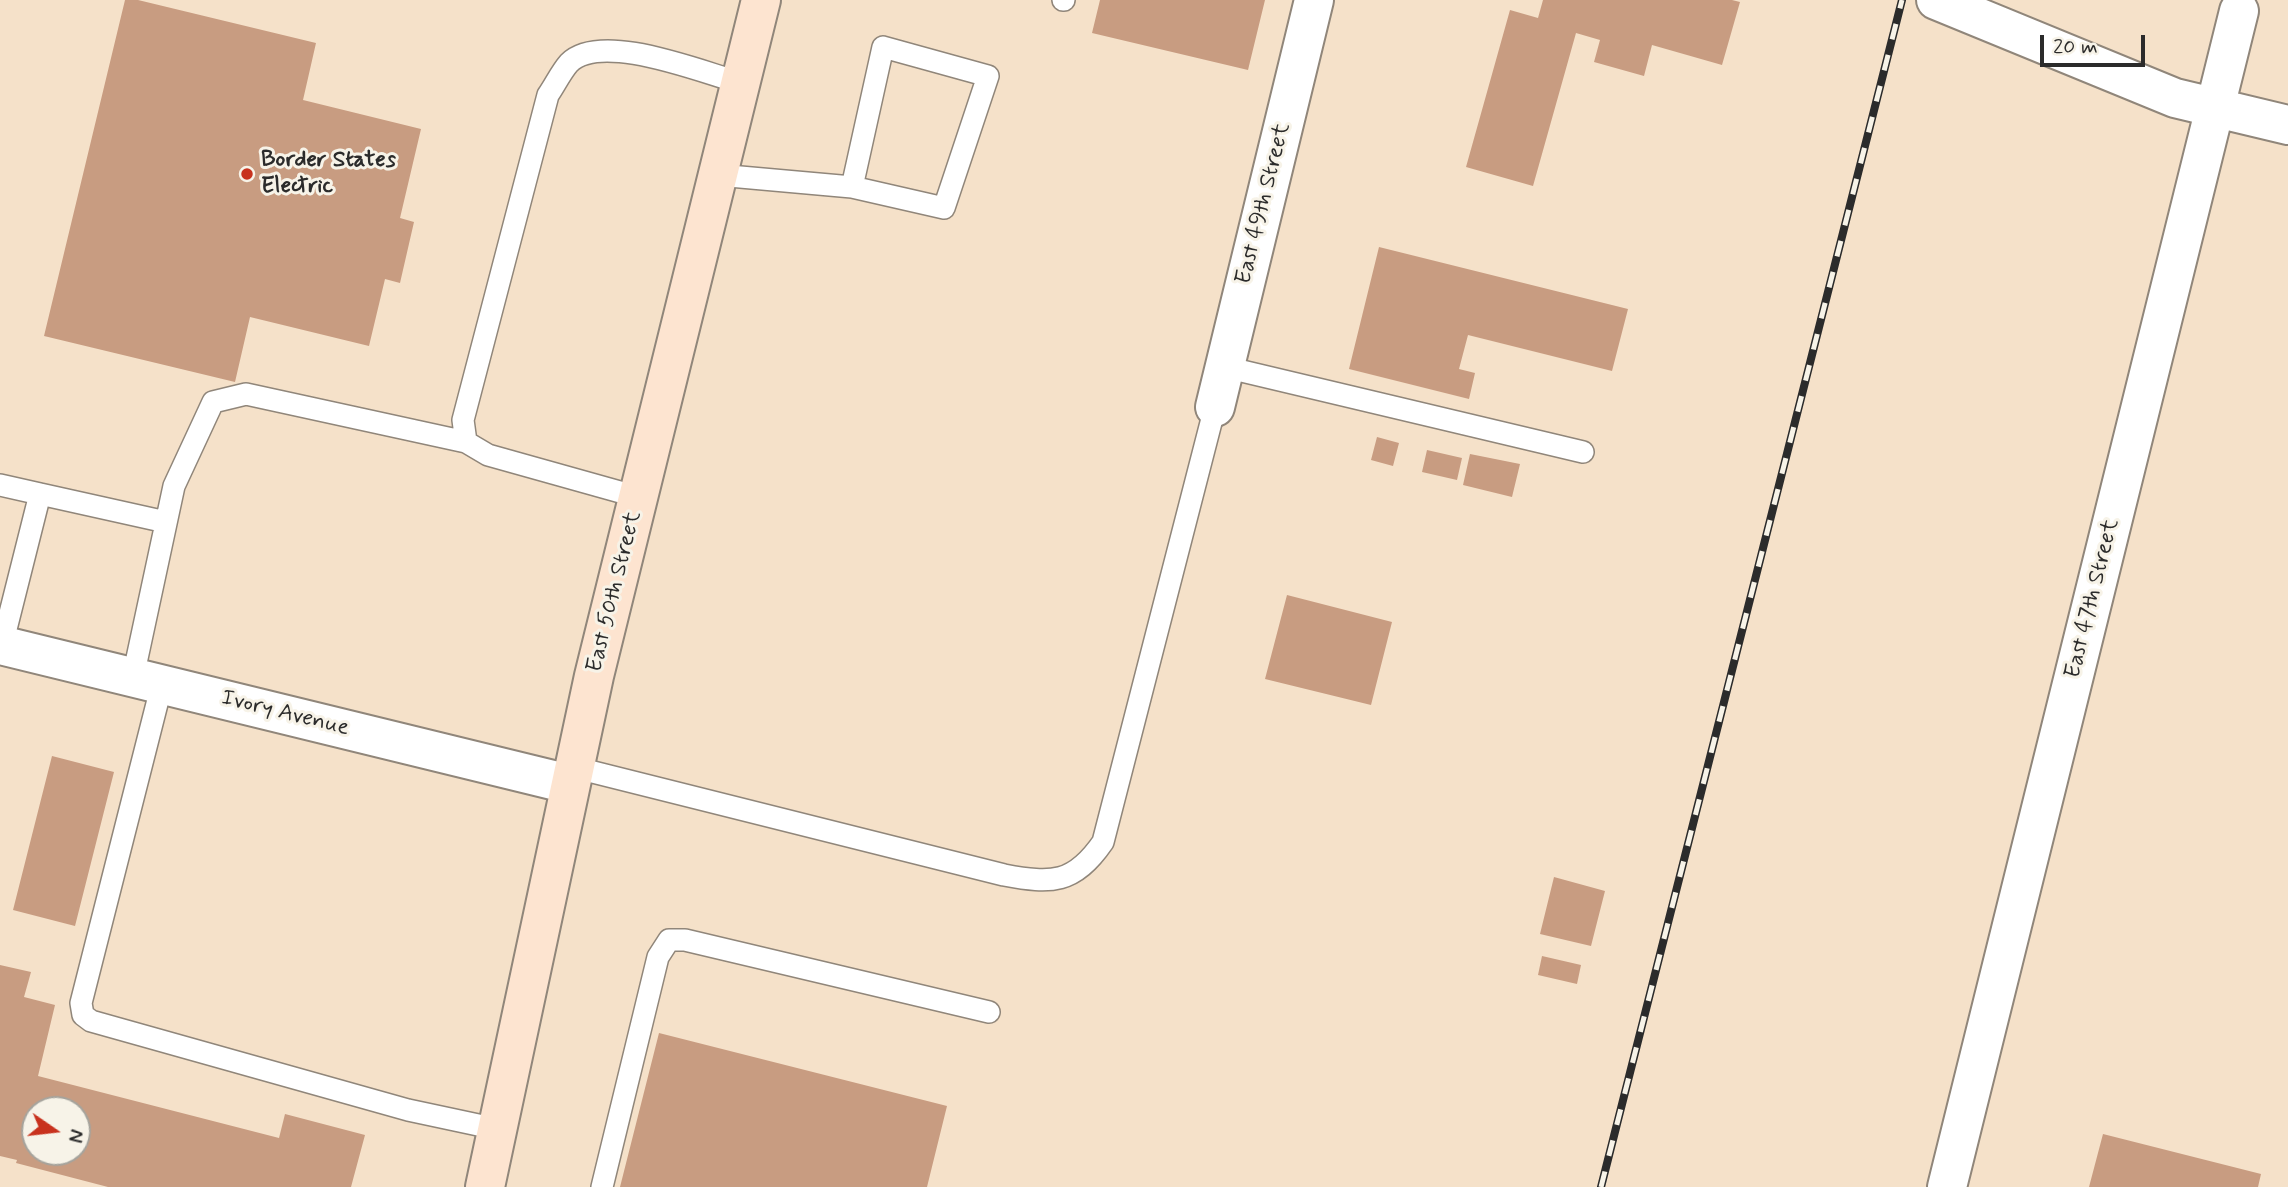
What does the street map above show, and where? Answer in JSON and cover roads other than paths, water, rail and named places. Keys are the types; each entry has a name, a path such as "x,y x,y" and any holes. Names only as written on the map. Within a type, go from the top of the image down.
{"main road":[{"name":"East 50th Street","path":"485,1187 571,776 761,0"}],"street":[{"name":"East 49th Street","path":"1215,407 1314,0"},
{"path":"1936,0 2175,98 2288,125"},
{"name":"East 47th Street","path":"1947,1187 2239,11"},
{"name":"Ivory Avenue","path":"1,645 147,681 571,776"}],"lane":[{"path":"718,175 852,187 944,208 988,76 883,47 852,187"},
{"path":"467,442 463,421 548,95 570,62 594,50 625,51 741,83"},
{"path":"1225,367 1583,452"},
{"path":"497,1129 408,1110 90,1021 83,1015 80,1003 147,681 166,522 174,486 213,402 246,394 467,442 488,455 638,497"},
{"path":"571,776 1004,875 1040,882 1065,878 1088,863 1103,842 1215,407"},
{"path":"0,485 166,522"},
{"path":"1,645 40,494"},
{"path":"602,1187 658,957 669,940 685,940 989,1012"}],"railway":[{"path":"1601,1187 1902,0"}],"place":[{"name":"Border States Electric","path":"247,174"}]}
